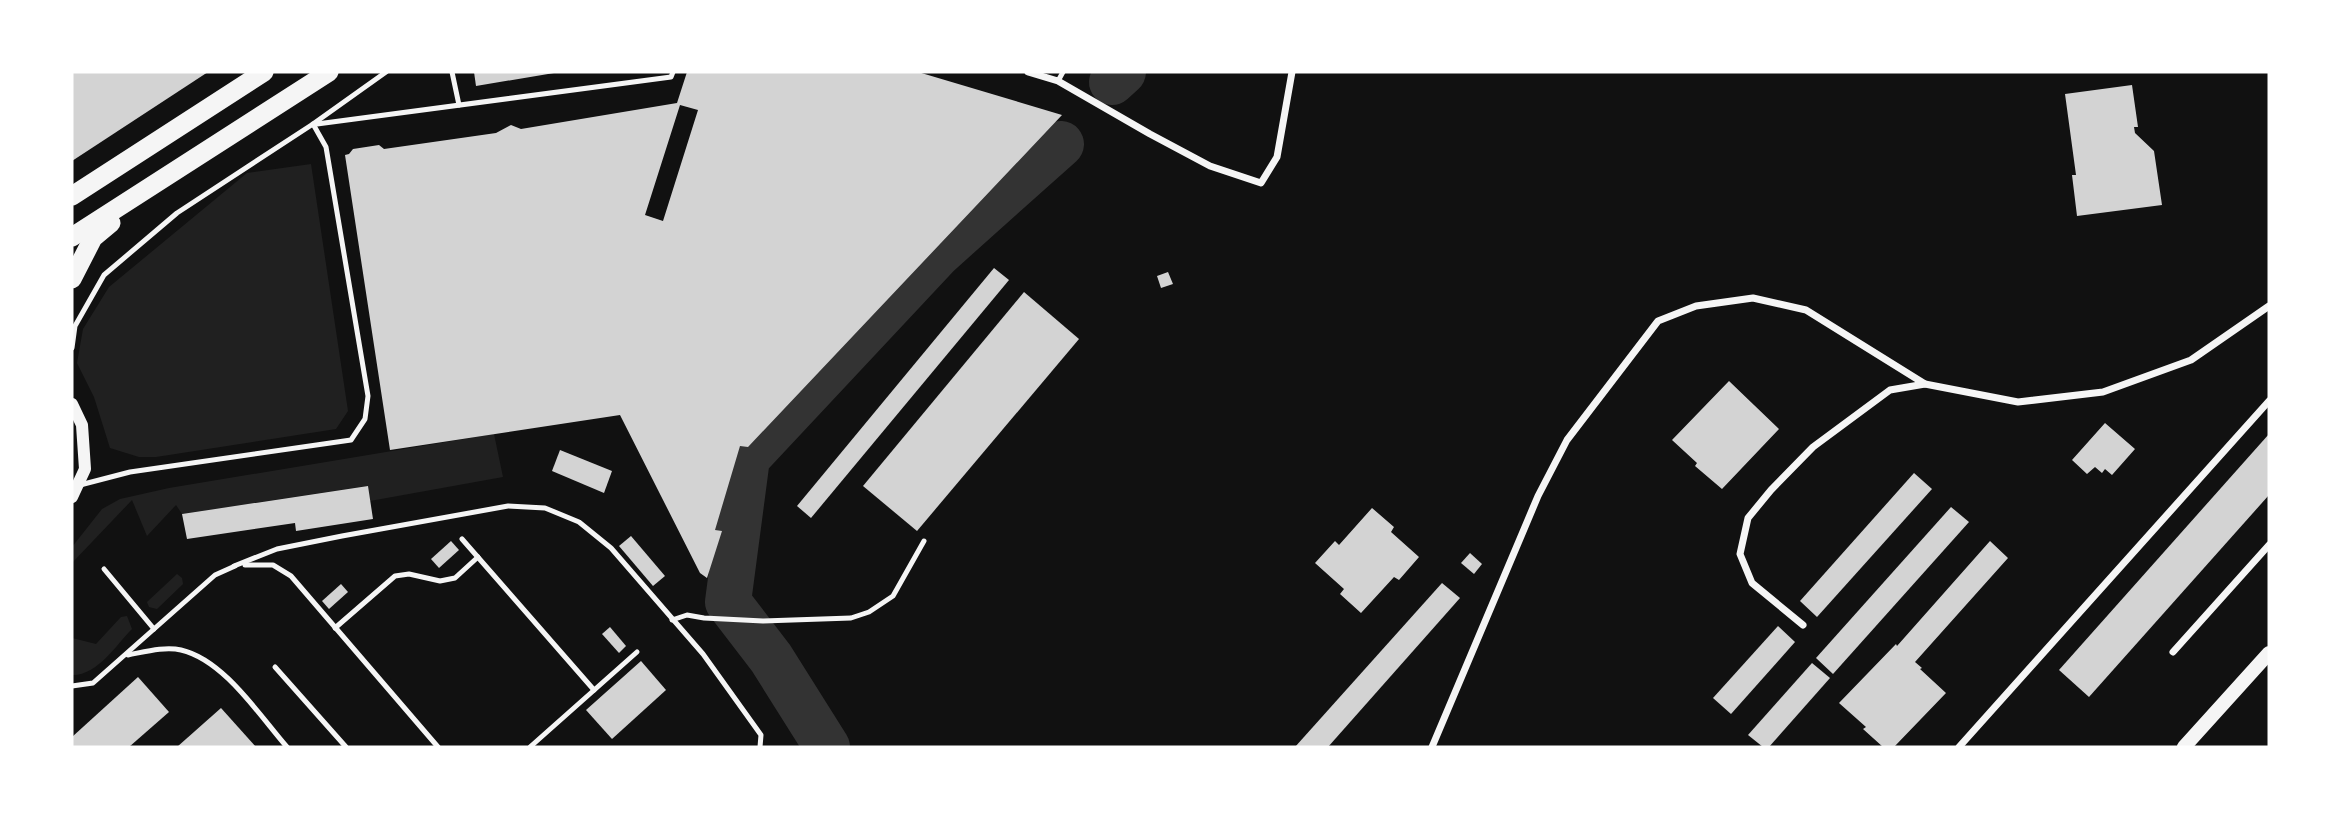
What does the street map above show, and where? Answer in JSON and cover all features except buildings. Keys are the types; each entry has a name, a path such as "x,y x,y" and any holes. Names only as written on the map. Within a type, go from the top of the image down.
{"highway":[{"path":"72,196 264,72"},
{"path":"72,237 329,72"},
{"path":"72,279 93,238 162,180"}],"main road":[{"path":"2184,747 2269,653"}],"street":[{"path":"1028,72 1058,80 1210,166 1261,183 1277,157 1292,72"},
{"path":"1432,747 1538,496 1567,440 1658,321 1696,306 1753,299 1806,310 1925,384"},
{"path":"1803,625 1752,583 1740,554 1748,519 1771,490 1813,447 1890,390 1925,384 2018,402 2104,393 2190,360 2269,306"},
{"path":"1959,747 2269,401"},
{"path":"72,404 82,425 85,469 74,491"},
{"path":"2173,652 2269,544"}],"lane":[{"path":"72,348 75,326 104,275 177,213 313,124 386,72"},
{"path":"452,72 459,105"},
{"path":"313,124 671,77 673,72"},
{"path":"1058,80 1063,72"},
{"path":"74,491 130,472 351,440 365,419 368,396 326,147 313,124"},
{"path":"72,686 93,683 215,575 277,549 508,506 545,508 579,522 611,548 703,654 761,735 760,747"},
{"path":"461,539 594,690"},
{"path":"672,620 687,615 763,621 850,618 869,612 893,596 925,541"},
{"path":"335,628 395,576 409,574 440,581 455,578 478,557"},
{"path":"234,566 273,565 284,571 438,747"},
{"path":"104,569 154,629"},
{"path":"125,656 180,649 208,661 238,690 287,747"},
{"path":"530,747 637,652"},
{"path":"275,667 346,747"}],"shaded area":[{"path":"311,164 348,411 336,429 156,457 139,457 110,448 94,397 77,363 83,329 109,287 247,173"},
{"path":"494,434 503,477 370,501 367,486 182,514 176,505 147,536 132,500 72,563 72,547 102,509 120,499 169,488"},
{"path":"177,574 182,578 183,584 157,609 149,607 147,602"},
{"path":"127,616 132,629 113,651 90,670 72,675 72,638 96,644 121,617"}],"waterway":[{"path":"1112,82 1123,72"},
{"path":"827,747 771,658 728,602 747,458 938,254 1061,144"}]}
